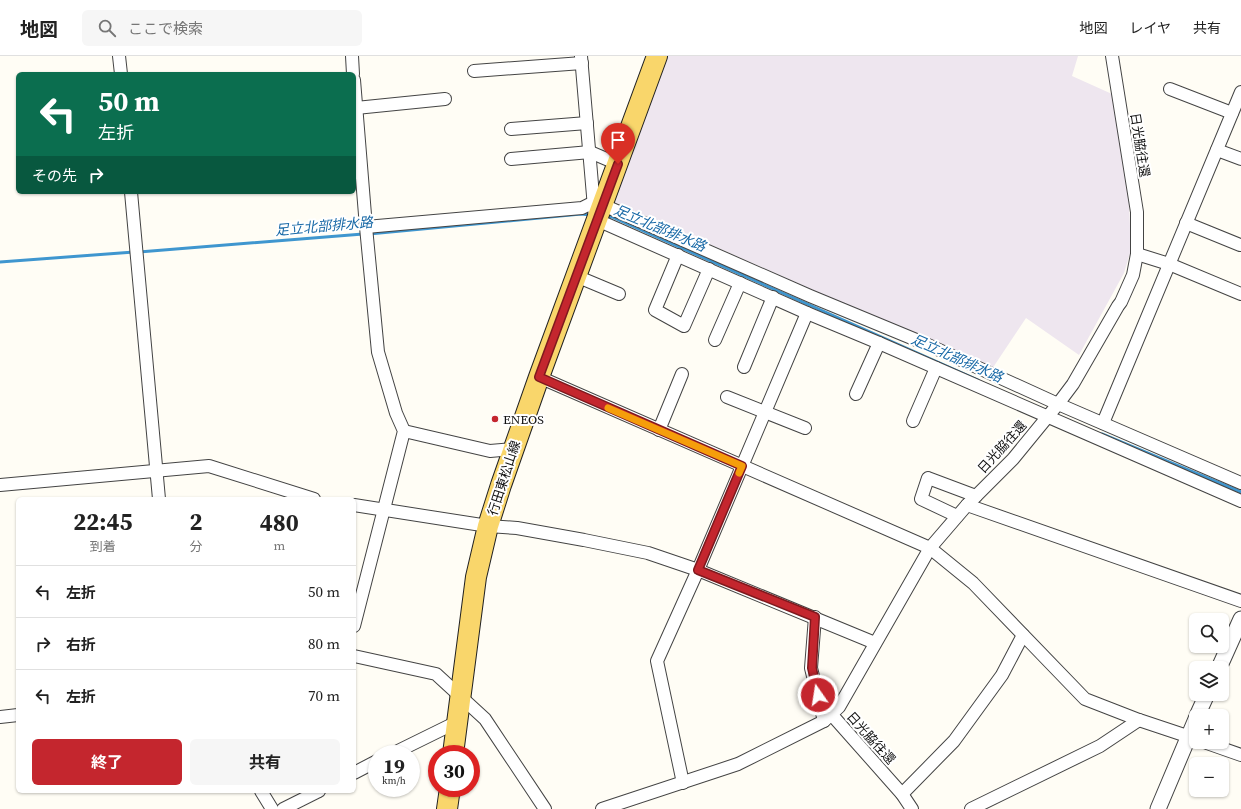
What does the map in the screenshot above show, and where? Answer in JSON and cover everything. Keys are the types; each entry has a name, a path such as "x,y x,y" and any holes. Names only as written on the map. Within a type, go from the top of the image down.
{"main road":[{"name":"行田東松山線","path":"454,745 476,577 488,526 513,449 576,276 598,208 618,164 657,56"},
{"path":"447,809 449,797"}],"street":[{"path":"119,56 120,72"},
{"path":"352,56 354,72"},
{"name":"日光脇往還","path":"912,809 902,794 828,718 839,707 930,548 967,505 1013,459 1073,384 1121,302 1133,275 1137,254 1137,212 1112,56"},
{"path":"474,71 582,59 590,152 598,208"},
{"path":"1170,89 1232,113"},
{"path":"1103,423 1241,92"},
{"path":"356,618 404,431 396,413 378,352 356,108 445,99"},
{"path":"511,129 587,123"},
{"path":"1217,150 1241,159"},
{"path":"511,159 590,152 618,164"},
{"path":"132,194 159,497"},
{"path":"366,227 582,208 598,208 926,344 1058,404 1241,483"},
{"path":"598,208 678,255 807,313 1241,501"},
{"path":"1186,223 1240,246"},
{"path":"1137,254 1169,264 1241,294"},
{"path":"678,255 655,310 684,326 709,269"},
{"path":"576,276 619,294"},
{"path":"715,340 740,283"},
{"path":"744,367 773,298"},
{"path":"683,783 657,661 698,570 807,313"},
{"path":"856,394 879,343"},
{"path":"913,421 936,368"},
{"path":"659,430 682,374"},
{"path":"539,377 930,548 973,582 1085,699 1139,720 1189,737"},
{"path":"727,397 805,428"},
{"path":"404,431 490,451 513,449"},
{"path":"0,485 157,472 209,466 308,497"},
{"path":"957,516 921,499 928,478 976,496"},
{"path":"356,504 488,526 517,528 648,553 698,570 876,642"},
{"path":"967,505 1241,601"},
{"path":"602,809 738,764 828,718 812,668 815,617"},
{"path":"1222,661 1241,619"},
{"path":"902,794 954,742 1002,675 1023,635"},
{"path":"356,656 436,674 485,719 545,809"},
{"path":"0,717 16,715"},
{"path":"971,809 1100,746 1139,720"},
{"path":"410,745 457,722"},
{"path":"1158,809 1189,744"},
{"path":"1224,749 1241,755"},
{"path":"356,772 368,766"},
{"path":"262,793 272,809"},
{"path":"283,809 315,793"}],"shaded area":[{"path":"667,56 1078,56 1072,76 1112,94 1129,202 1131,250 1124,273 1079,355 1026,318 992,369 614,202"}],"waterway":[{"name":"足立北部排水路","path":"369,234 581,214 590,215"},
{"name":"足立北部排水路","path":"606,217 612,217 978,380"},
{"name":"足立北部排水路","path":"139,252 363,234"},
{"name":"足立北部排水路","path":"0,262 134,252"},
{"name":"足立北部排水路","path":"1102,434 1241,492"}],"slow traffic":[{"path":"608,408 742,466 739,473"}],"place":[{"name":"ENEOS","path":"495,419"}],"route":[{"path":"618,164 539,377 742,466 698,570 815,617 812,668 818,695"}]}
